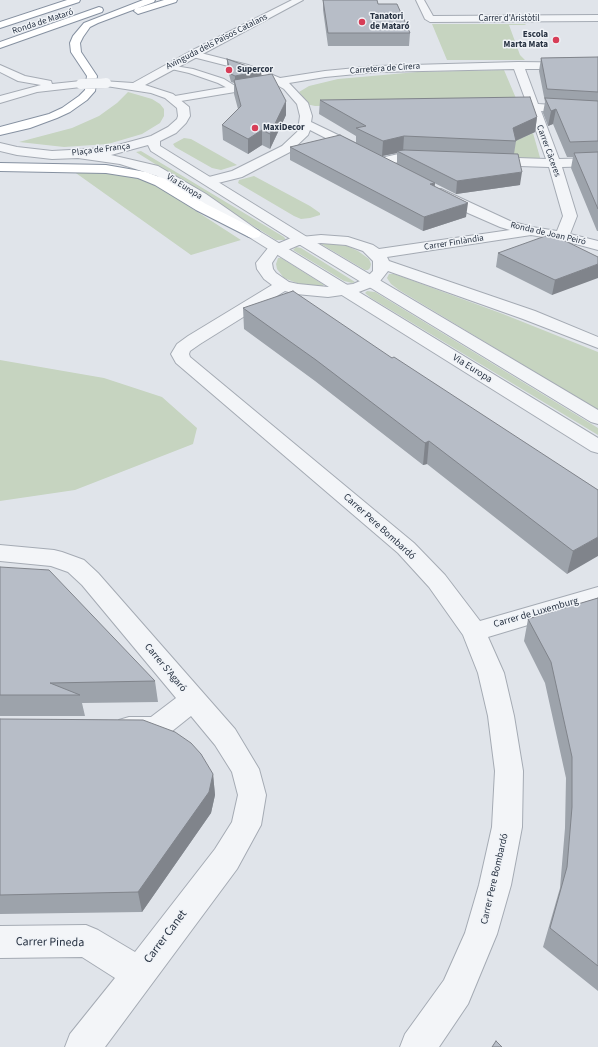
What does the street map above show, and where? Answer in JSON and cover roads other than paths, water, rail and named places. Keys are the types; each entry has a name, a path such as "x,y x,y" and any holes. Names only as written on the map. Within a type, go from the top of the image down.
{"highway":[{"path":"0,16 50,0"},
{"name":"Ronda de Mataró","path":"0,25 76,0"},
{"path":"0,45 125,0"},
{"path":"0,131 39,121 66,110 76,104 90,91 92,76 80,59 75,48 78,36 87,25 151,0"},
{"path":"83,30 111,19 173,0"},
{"name":"Ronda de Mataró","path":"0,36 102,2"},
{"path":"0,167 106,169 141,175 160,182 201,207 254,234"}],"street":[{"name":"Avinguda dels Països Catalans","path":"135,86 193,54 299,0"},
{"name":"Carrer d'Aristòtil","path":"420,0 430,19 598,18"},
{"name":"Carrer d'Aristòtil","path":"426,10 598,10"},
{"path":"193,54 244,67 288,87 302,103 304,116 304,132 286,149 237,174 210,181"},
{"name":"Carretera de Cirera","path":"175,99 277,81 325,74 377,69 518,65 598,66"},
{"name":"Carrer Càceres","path":"518,65 532,107 554,163 570,216 562,236"},
{"path":"0,68 17,78 38,86"},
{"path":"0,76 7,83 9,88 0,100"},
{"path":"0,100 38,86 106,83 135,86 162,93 175,99"},
{"name":"Plaça de França","path":"0,147 40,154 78,154 120,149 155,139 172,130 182,121 184,116 183,107 175,99"},
{"path":"493,108 532,107 598,111"},
{"path":"304,116 319,110"},
{"path":"304,116 381,162 403,173"},
{"name":"Via Europa","path":"155,139 153,144 155,148 210,181 302,240 598,418"},
{"name":"Via Europa","path":"78,154 121,160 158,171 201,197 254,234 279,248 598,447"},
{"path":"381,162 403,157 443,159"},
{"path":"475,160 554,163 598,162"},
{"name":"Ronda de Joan Peiró","path":"431,188 473,210 505,224 531,231 562,236 598,246"},
{"name":"Carrer Finlàndia","path":"379,259 531,231"},
{"path":"314,306 270,276 265,269 266,259 279,248 302,240 321,239 348,241 368,248 379,259 529,315 598,343"},
{"path":"283,285 296,289 317,292 346,290 371,282 380,273 379,259"},
{"name":"Carrer Pere Bombardó","path":"283,285 183,348 180,354 182,359 406,548 437,581 474,632 491,673 501,716 509,771 507,827 495,885 482,934 456,992 418,1047"},
{"name":"Carrer S'Agaró","path":"0,553 54,558 76,566 90,579 225,738 245,769 252,795 246,825"},
{"name":"Carrer de Luxemburg","path":"474,632 598,595"},
{"path":"101,728 156,728 192,700"},
{"name":"Carrer Canet","path":"82,1047 226,859 246,825"},
{"name":"Carrer Pineda","path":"0,942 86,941 138,973"}],"lane":[{"path":"169,67 190,71 221,81 236,89"}],"place":[{"name":"Tanatori de Mataró","path":"362,22"},
{"name":"Escola Marta Mata","path":"556,40"},
{"name":"Supercor","path":"229,70"},
{"name":"MaxiDecor","path":"255,128"}]}
